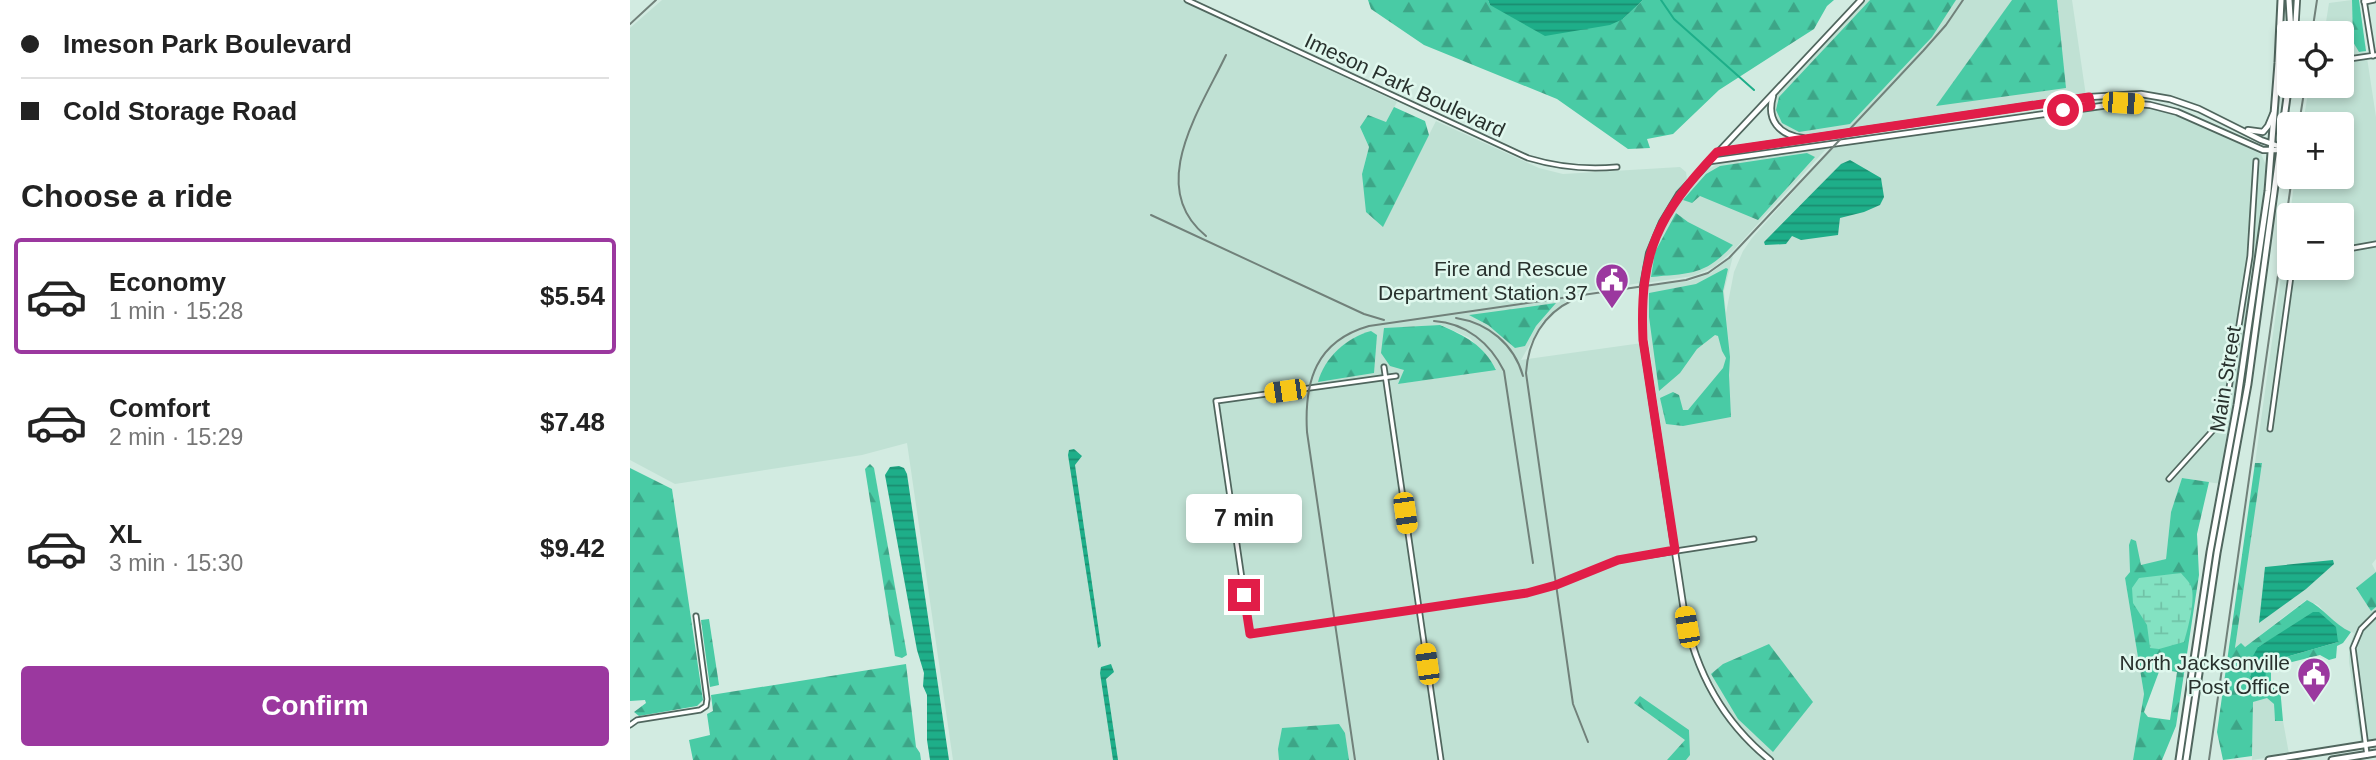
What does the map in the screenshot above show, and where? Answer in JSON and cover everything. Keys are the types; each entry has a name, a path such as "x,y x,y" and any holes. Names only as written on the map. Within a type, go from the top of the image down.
{"main road":[{"name":"Main Street","path":"2280,21 2281,0"},
{"path":"2289,0 2292,21"},
{"name":"Main Street","path":"2179,760 2238,405 2272,148 2277,78"},
{"name":"Main Street","path":"2188,760 2213,553 2244,406 2277,177"},
{"path":"2269,760 2376,743"},
{"path":"2332,760 2376,753"}],"street":[{"name":"Imeson Park Boulevard","path":"1187,0 1528,158 1570,168 1617,167"},
{"path":"1770,760 1730,719 1714,695 1700,668 1687,627 1643,340 1643,286 1649,253 1662,222 1679,194 1861,0"},
{"path":"2294,21 2297,0"},
{"path":"2354,58 2374,55 2364,1 2374,0"},
{"path":"1775,92 1770,107 1777,126 1791,136 1818,138"},
{"path":"1717,152 2089,97 2141,94 2180,102 2230,124 2263,132 2275,107"},
{"path":"2141,94 2142,104"},
{"path":"2089,97 2091,106"},
{"path":"1709,161 2123,103 2160,107 2185,115 2263,150 2277,149"},
{"path":"1979,113 1980,122"},
{"path":"2230,124 2272,148"},
{"path":"1886,127 1888,135"},
{"path":"2169,479 2215,428 2227,401 2250,256 2256,161"},
{"path":"2354,248 2376,244"},
{"path":"2270,429 2290,280"},
{"path":"1384,367 1441,760"},
{"path":"1396,376 1216,401 1250,634 1541,590 1618,560 1754,539"},
{"path":"2367,755 2353,648 2361,629 2376,614"},
{"path":"630,724 637,720 700,710 706,706 696,616"}],"shaded area":[{"path":"662,0 1181,0 1397,102 1386,122 1360,127 1369,147 1362,174 1383,226 1436,121 1539,168 1563,174 1680,167 1686,172 1687,180 1664,211 1651,238 1640,283 1576,293 1543,321 1521,360 1642,343 1688,642 1700,675 1718,708 1742,739 1765,760 953,760 907,443 862,455 675,484 630,460 630,28","holes":["1441,325 1470,338 1496,369 1398,384 1405,370 1384,328"]},
{"path":"1488,0 1643,0 1623,19 1610,25 1545,36 1490,5"},
{"path":"1866,0 2072,0 2086,96 1844,131 1801,135 1787,132 1774,117 1773,104 1776,96"},
{"path":"2352,0 2352,21 2326,21 2329,3"},
{"path":"2354,44 2359,52 2366,51 2376,117 2376,559 2372,564 2376,572 2356,589 2372,610 2376,607 2376,741 2361,743 2349,662 2349,648 2354,633 2338,626 2318,605 2306,600 2245,647 2235,649 2261,464 2255,463 2280,280 2354,280 2354,203 2292,203 2293,189 2354,189 2354,112 2305,112 2307,98 2354,98"},
{"path":"2129,106 2156,109 2198,124 2261,154 2266,165 2256,266 2236,404 2221,484 2182,478 2171,512 2166,559 2141,566 2129,545 2130,572 2125,578 2144,694 2133,760 1774,760 1746,735 1727,709 1698,656 1691,633 1646,324 1646,286 1690,281 1711,273 1733,256 1724,291 1726,313 1734,272 1743,251 1834,146 2069,111"},
{"path":"1828,147 1732,252 1714,267 1693,276 1646,283 1661,232 1672,209 1704,171 1722,162"},
{"path":"1850,160 1881,178 1884,197 1880,205 1840,218 1838,235 1801,240 1792,236 1786,244 1765,245 1764,242 1841,164"},
{"path":"1074,449 1082,456 1075,465 1101,646 1098,648 1068,455 1069,450"},
{"path":"890,467 904,468 907,474 949,760 930,760 924,673 917,650 885,475"},
{"path":"2333,560 2334,564 2306,589 2259,623 2265,567"},
{"path":"2313,612 2319,612 2336,627 2338,642 2272,661 2266,668 2265,685 2254,689 2250,687 2253,656 2258,647"},
{"path":"1111,664 1114,672 1106,679 1118,760 1113,760 1100,673 1101,667"},
{"path":"2267,697 2274,704 2275,720 2283,721 2289,754 2252,760 2253,702"}],"green space":[{"path":"1368,0 1488,0 1490,5 1623,19 1643,0 1834,0 1827,6 1814,29 1719,90 1673,134 1647,139 1650,148 1628,149 1557,99 1424,45 1371,9"},
{"path":"1870,0 1956,0 1932,37 1850,124 1799,132 1782,123 1776,110 1779,97"},
{"path":"2012,0 2057,0 2066,88 1936,106"},
{"path":"2352,0 2359,0 2366,51 2359,52 2354,44"},
{"path":"1394,107 1425,121 1429,135 1383,227 1366,212 1362,174 1369,147 1360,127 1368,115 1386,122"},
{"path":"1807,153 1815,157 1758,220 1700,196 1692,203 1683,200 1706,174 1720,166"},
{"path":"1676,213 1733,245 1705,268 1677,275 1651,277 1655,252"},
{"path":"1728,269 1723,291 1730,357 1731,417 1683,426 1666,424 1660,398 1673,392 1679,395 1683,410 1688,410 1723,368 1726,358 1718,336 1715,335 1697,349 1680,373 1659,391 1649,317 1649,293 1696,284"},
{"path":"1556,303 1536,326 1525,346 1515,348 1488,325 1469,315"},
{"path":"1440,325 1473,342 1486,354 1496,370 1398,384 1404,370 1390,366 1381,353 1384,328"},
{"path":"1371,331 1377,335 1374,373 1318,382 1325,365 1345,343"},
{"path":"2255,463 2262,463 2235,648 2241,643 2245,647 2307,600 2351,632 2343,643 2337,646 2336,658 2329,660 2320,655 2276,666 2271,672 2271,688 2280,687 2283,721 2275,721 2274,704 2267,698 2253,702 2252,756 2223,760 2217,732","holes":["2282,633 2338,642 2272,661 2266,667 2258,647"]},
{"path":"870,464 874,468 907,655 902,658 895,656 865,469"},
{"path":"630,468 672,489 703,700 697,706 639,716 634,712 646,703 645,700 630,701"},
{"path":"2182,478 2209,482 2197,534 2199,575 2176,726 2162,760 2133,760 2144,694 2125,578 2130,572 2129,545 2131,539 2136,541 2141,565 2166,559 2171,512","holes":["2160,669 2177,672 2170,720 2148,717 2144,712"]},
{"path":"2376,572 2376,607 2371,611 2356,588"},
{"path":"2181,573 2190,584 2193,598 2184,642 2159,649 2150,648 2147,625 2133,603 2132,588 2139,578"},
{"path":"709,619 719,685 710,687 701,620"},
{"path":"1769,644 1813,702 1773,752 1738,719 1711,674 1723,664"},
{"path":"906,664 916,747 921,760 693,760 689,740 710,735 707,714 713,711 711,695"},
{"path":"1640,696 1689,730 1690,755 1686,760 1667,760 1685,740 1634,703"},
{"path":"1339,724 1345,733 1349,760 1279,760 1282,728"}],"waterway":[{"path":"1661,0 1674,19 1754,90"}],"railway":[{"path":"630,24 656,0"},
{"path":"1355,760 1307,432 1311,380 1325,353 1351,333 1369,326 1686,280 1708,273 1729,258 1923,51 1963,0"},
{"path":"2314,21 2317,0"},
{"path":"1206,236 1188,216 1180,195 1179,171 1193,123 1226,55"},
{"path":"2301,112 2303,98"},
{"path":"2209,760 2290,189"},
{"path":"1151,215 1364,314 1384,320"},
{"path":"1573,300 1553,313 1539,330 1530,350 1526,373 1573,704 1588,742"},
{"path":"1456,318 1479,325 1498,337 1513,354 1523,376"},
{"path":"1434,321 1456,326 1476,336 1492,352 1504,371 1533,563"}],"place":[{"name":"Fire and Rescue Department Station 37","path":"1612,310"},
{"name":"North Jacksonville Post Office","path":"2314,704"}],"route":[{"path":"1244,595 1250,634 1527,593 1556,585 1618,560 1675,550 1643,340 1642,311 1649,253 1666,214 1679,194 1717,152 2089,97 2091,106 2063,110"}]}
